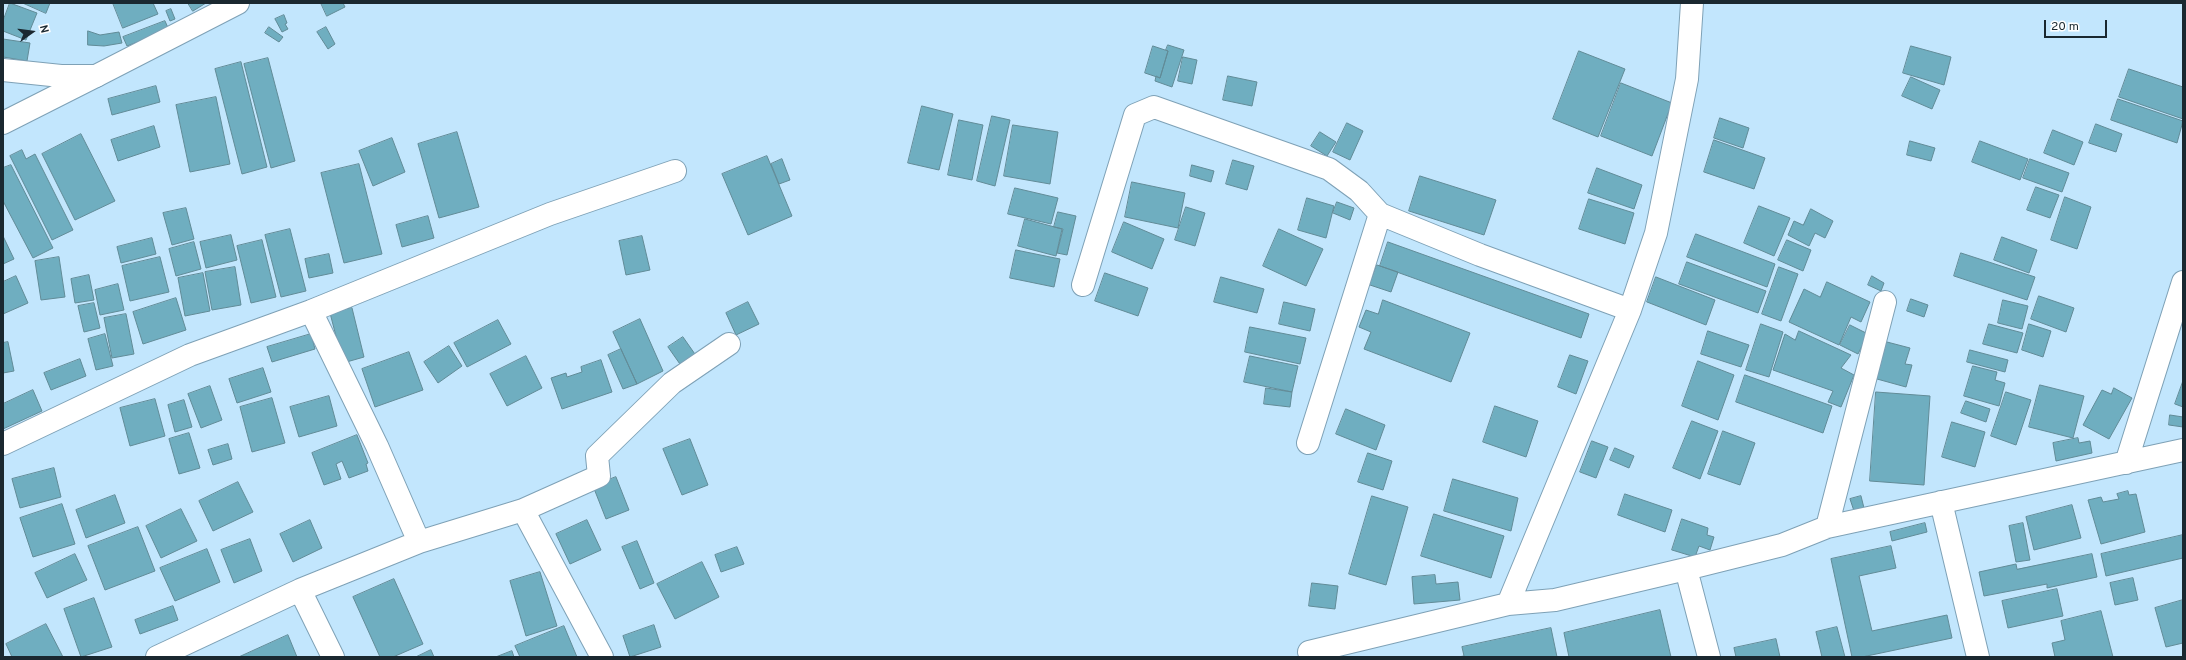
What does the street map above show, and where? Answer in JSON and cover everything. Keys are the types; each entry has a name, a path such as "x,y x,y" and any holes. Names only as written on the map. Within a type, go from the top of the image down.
{"street":[{"path":"3,123 238,3"},
{"path":"1508,604 1630,310 1656,232 1686,79 1692,3"},
{"path":"3,70 61,76 96,76"},
{"path":"1083,285 1135,115 1154,107 1328,169 1359,191 1380,214 1480,255 1630,310"},
{"path":"3,444 190,355 312,311 550,214 675,171"},
{"path":"1308,443 1380,214"},
{"path":"2126,463 2183,282"},
{"path":"1826,527 1886,302"},
{"path":"312,311 377,446 419,542"},
{"path":"157,657 300,590 419,542 522,510 599,476 597,456 672,383 729,344"},
{"path":"1309,652 1508,604 1555,600 1686,569 1782,544 1826,527 2183,450"},
{"path":"1941,502 1978,657"},
{"path":"522,510 602,657"},
{"path":"1686,569 1709,657"},
{"path":"300,590 333,657"}],"building":[{"path":"10,3 37,13 26,40 3,31 3,21"},
{"path":"23,3 50,3 46,13"},
{"path":"113,3 153,3 158,14 123,28"},
{"path":"188,3 206,3 193,11"},
{"path":"321,3 343,3 345,7 327,16"},
{"path":"171,9 175,19 170,21 166,11"},
{"path":"284,15 287,23 285,24 288,29 282,32 275,19"},
{"path":"165,21 169,30 127,46 123,37"},
{"path":"269,27 283,37 279,42 265,33"},
{"path":"326,27 335,44 328,49 317,32"},
{"path":"88,31 100,35 119,32 122,43 104,46 88,45"},
{"path":"3,39 30,43 27,61 3,57"},
{"path":"1168,45 1184,50 1172,87 1155,81 1156,76 1160,78 1168,51 1166,50"},
{"path":"1153,46 1168,51 1160,78 1145,73"},
{"path":"1911,46 1951,57 1944,85 1903,73"},
{"path":"1579,51 1625,69 1598,137 1553,119"},
{"path":"1183,57 1197,60 1192,84 1178,81"},
{"path":"268,58 295,161 271,168 244,64"},
{"path":"241,62 267,167 242,174 215,69"},
{"path":"2129,69 2183,87 2183,119 2119,97"},
{"path":"1228,76 1257,82 1252,106 1223,100"},
{"path":"1911,77 1940,90 1932,109 1902,96"},
{"path":"1621,83 1672,103 1652,156 1601,136"},
{"path":"156,86 160,102 112,115 108,99"},
{"path":"216,97 230,164 190,172 176,105"},
{"path":"2118,99 2183,121 2177,143 2111,120"},
{"path":"922,106 953,114 939,170 908,163"},
{"path":"992,116 1010,120 995,186 977,181"},
{"path":"1720,118 1749,128 1743,148 1714,138"},
{"path":"959,120 983,125 972,180 948,175"},
{"path":"1347,123 1363,131 1350,160 1333,152"},
{"path":"2096,124 2122,134 2116,152 2089,143"},
{"path":"1013,125 1058,132 1050,184 1004,176"},
{"path":"154,126 160,147 118,161 111,140"},
{"path":"2053,130 2083,142 2074,165 2044,153"},
{"path":"457,132 479,207 439,218 418,144"},
{"path":"1320,132 1336,142 1327,156 1311,146"},
{"path":"81,134 115,201 75,220 42,154"},
{"path":"392,138 405,172 373,186 359,151"},
{"path":"1714,140 1765,158 1754,189 1704,172"},
{"path":"1910,141 1935,148 1931,161 1907,155"},
{"path":"1980,141 2028,159 2020,180 1972,162"},
{"path":"22,150 26,159 35,154 73,230 52,240 10,156"},
{"path":"767,156 792,216 748,235 722,174"},
{"path":"782,159 790,180 779,184 771,164"},
{"path":"2030,159 2069,173 2062,192 2023,178"},
{"path":"1233,160 1254,166 1247,190 1226,184"},
{"path":"359,164 382,254 344,263 321,173"},
{"path":"11,165 53,248 33,258 3,201 3,168"},
{"path":"1192,165 1214,171 1211,182 1190,176"},
{"path":"1597,168 1642,185 1634,209 1588,193"},
{"path":"1420,176 1496,200 1484,235 1409,211"},
{"path":"1132,182 1185,193 1178,228 1125,217"},
{"path":"2036,187 2059,195 2050,218 2027,210"},
{"path":"1015,188 1058,198 1051,224 1008,214"},
{"path":"2065,197 2091,207 2077,249 2051,240"},
{"path":"1307,198 1334,206 1326,238 1298,230"},
{"path":"1589,199 1634,213 1625,244 1579,229"},
{"path":"1337,202 1354,208 1350,220 1333,213"},
{"path":"1759,206 1790,218 1774,256 1744,243"},
{"path":"1186,207 1205,213 1195,246 1175,240"},
{"path":"186,208 194,239 172,245 163,213"},
{"path":"1811,209 1833,221 1825,238 1815,233 1809,246 1788,235 1794,221 1803,225"},
{"path":"1058,212 1076,216 1067,255 1057,253 1063,229 1054,227"},
{"path":"428,216 434,238 402,247 396,225"},
{"path":"1025,219 1062,229 1056,256 1018,246"},
{"path":"1124,222 1164,239 1152,269 1112,252"},
{"path":"290,229 306,291 281,297 265,235"},
{"path":"1279,229 1323,249 1306,286 1263,266"},
{"path":"1696,234 1775,264 1767,287 1687,257"},
{"path":"231,235 237,260 206,268 200,242"},
{"path":"3,236 14,259 3,264"},
{"path":"642,236 650,270 626,275 619,241"},
{"path":"2002,237 2037,250 2029,273 1994,260"},
{"path":"152,238 156,254 121,263 117,247"},
{"path":"262,240 276,297 251,303 237,246"},
{"path":"1787,240 1811,250 1803,271 1778,260"},
{"path":"194,242 201,269 176,276 169,249"},
{"path":"1388,242 1589,314 1581,338 1380,266"},
{"path":"1016,250 1060,259 1054,287 1010,278"},
{"path":"1961,253 2035,277 2027,300 1954,276"},
{"path":"329,254 333,273 309,278 305,259"},
{"path":"59,257 65,297 41,300 35,261"},
{"path":"160,257 169,292 130,301 122,266"},
{"path":"1687,262 1766,291 1758,313 1679,284"},
{"path":"1377,265 1398,272 1391,292 1370,285"},
{"path":"235,267 241,305 212,310 205,272"},
{"path":"1779,267 1798,274 1781,321 1762,314"},
{"path":"203,273 210,311 185,316 178,278"},
{"path":"1105,273 1148,288 1138,316 1095,301"},
{"path":"89,275 94,300 75,303 71,279"},
{"path":"16,276 28,303 3,314 3,282"},
{"path":"1872,276 1884,283 1881,291 1868,285"},
{"path":"1221,277 1264,289 1257,313 1214,302"},
{"path":"1656,277 1715,300 1706,325 1647,302"},
{"path":"1827,282 1870,302 1861,322 1851,317 1839,345 1789,322 1804,289 1820,297"},
{"path":"118,284 124,310 100,315 95,290"},
{"path":"2039,296 2074,308 2066,332 2031,319"},
{"path":"176,298 186,330 143,344 133,312"},
{"path":"1911,299 1928,305 1924,317 1907,311"},
{"path":"1383,300 1470,333 1451,382 1364,349 1371,332 1359,327 1366,310 1378,314"},
{"path":"2003,300 2028,306 2022,329 1998,323"},
{"path":"748,302 759,324 736,335 726,313"},
{"path":"1284,302 1315,309 1310,331 1279,324"},
{"path":"94,303 100,328 84,332 78,306"},
{"path":"352,308 364,357 343,363 330,313"},
{"path":"126,314 134,354 112,358 104,318"},
{"path":"640,319 663,371 637,384 613,332"},
{"path":"498,320 511,344 467,367 454,343"},
{"path":"1761,324 1783,332 1769,377 1746,370"},
{"path":"1989,324 2023,333 2017,353 1983,344"},
{"path":"2029,324 2051,331 2043,357 2022,350"},
{"path":"1850,325 1868,334 1858,354 1840,345"},
{"path":"1250,327 1306,338 1300,364 1245,352"},
{"path":"1708,331 1749,345 1741,367 1701,354"},
{"path":"1799,331 1851,355 1841,368 1854,375 1841,407 1828,402 1833,391 1773,370 1785,334 1795,340"},
{"path":"105,334 113,366 96,370 88,339"},
{"path":"311,334 315,349 272,362 267,347"},
{"path":"683,337 697,357 682,367 668,347"},
{"path":"8,342 14,371 3,373 3,343"},
{"path":"1887,342 1910,348 1905,364 1912,365 1906,387 1877,379"},
{"path":"449,346 462,366 438,383 424,362"},
{"path":"621,349 637,384 623,389 608,355"},
{"path":"1970,350 2008,360 2005,372 1967,362"},
{"path":"409,352 423,390 375,407 362,369"},
{"path":"1570,355 1588,361 1576,394 1558,387"},
{"path":"526,356 542,388 507,406 490,374"},
{"path":"1250,356 1298,366 1292,392 1244,382"},
{"path":"80,359 86,376 51,390 44,373"},
{"path":"601,360 612,392 562,409 551,378 566,373 567,377 582,372 581,367"},
{"path":"1698,361 1734,375 1718,420 1682,406"},
{"path":"1973,366 1997,372 1995,380 2005,383 1999,406 1964,396"},
{"path":"263,368 271,392 237,403 229,379"},
{"path":"1745,375 1832,406 1823,433 1736,402"},
{"path":"2183,381 2183,407 2175,404"},
{"path":"2040,385 2084,396 2073,438 2029,427"},
{"path":"210,386 222,420 201,428 188,394"},
{"path":"1266,388 1292,392 1290,407 1264,404"},
{"path":"2114,388 2132,398 2109,439 2083,425 2102,390 2111,394"},
{"path":"33,390 42,411 3,429 3,404"},
{"path":"1876,392 1930,396 1924,485 1870,481"},
{"path":"2006,392 2031,400 2016,445 1991,436"},
{"path":"329,396 337,426 299,437 290,407"},
{"path":"272,398 285,443 252,452 240,407"},
{"path":"155,399 165,436 130,446 120,408"},
{"path":"184,400 192,427 175,432 168,405"},
{"path":"1966,401 1990,409 1986,422 1961,413"},
{"path":"1495,406 1538,421 1526,457 1483,442"},
{"path":"1346,409 1385,425 1376,450 1336,434"},
{"path":"2170,415 2183,417 2183,427 2169,425"},
{"path":"1692,421 1718,431 1700,479 1673,468"},
{"path":"1952,422 1985,432 1975,467 1942,457"},
{"path":"1723,431 1755,443 1740,485 1708,474"},
{"path":"189,433 200,468 179,474 169,439"},
{"path":"357,435 368,463 366,464 368,471 349,478 342,461 336,464 341,479 324,485 312,453"},
{"path":"2078,438 2079,443 2090,441 2092,453 2056,461 2053,443"},
{"path":"690,439 708,485 682,495 663,449"},
{"path":"1592,441 1608,447 1596,478 1580,472"},
{"path":"228,444 232,459 213,465 208,450"},
{"path":"1615,448 1634,456 1629,468 1610,460"},
{"path":"1368,453 1392,461 1383,490 1358,482"},
{"path":"54,468 61,497 20,508 12,479"},
{"path":"616,477 629,510 606,519 593,486"},
{"path":"1453,479 1518,498 1511,531 1444,511"},
{"path":"238,482 253,512 213,531 199,501"},
{"path":"2128,491 2129,495 2136,494 2145,532 2101,544 2088,500 2101,497 2103,502 2119,499 2117,494"},
{"path":"1625,494 1672,510 1665,532 1618,515"},
{"path":"115,495 125,523 86,538 76,510"},
{"path":"1372,496 1408,507 1386,585 1349,574"},
{"path":"1861,496 1864,508 1854,511 1850,499"},
{"path":"62,504 75,544 33,557 20,518"},
{"path":"2072,505 2081,538 2034,550 2026,517"},
{"path":"181,509 197,541 161,558 146,526"},
{"path":"1434,514 1504,536 1491,578 1421,556"},
{"path":"1682,519 1708,528 1707,535 1714,537 1710,550 1699,546 1695,557 1672,550"},
{"path":"310,520 322,548 293,562 280,534"},
{"path":"587,520 601,550 570,564 556,534"},
{"path":"1925,523 1927,532 1892,541 1890,532"},
{"path":"2023,523 2030,560 2016,562 2009,526"},
{"path":"138,527 155,571 105,590 88,546"},
{"path":"2183,535 2183,558 2106,576 2101,554"},
{"path":"250,539 262,571 234,583 221,550"},
{"path":"637,541 654,583 640,589 622,547"},
{"path":"1891,546 1896,568 1859,576 1872,631 1947,615 1952,638 1862,657 1852,657 1831,559"},
{"path":"737,547 744,564 721,572 715,555"},
{"path":"207,549 220,582 175,601 160,568"},
{"path":"75,554 87,580 47,598 35,573"},
{"path":"2092,554 2097,577 2047,588 2047,584 1984,596 1979,572 2016,564 2017,569"},
{"path":"702,562 719,597 675,619 657,584"},
{"path":"540,572 557,626 526,636 510,581"},
{"path":"1435,575 1436,584 1458,582 1460,600 1414,604 1412,577"},
{"path":"2133,578 2138,600 2115,605 2110,583"},
{"path":"394,579 423,644 393,657 380,657 353,597"},
{"path":"1312,583 1338,586 1335,609 1309,606"},
{"path":"2057,589 2063,616 2008,628 2002,601"},
{"path":"94,598 112,647 81,657 64,609"},
{"path":"2183,600 2183,643 2166,647 2155,608"},
{"path":"173,606 178,620 140,634 135,620"},
{"path":"1660,610 1671,657 1569,657 1564,633"},
{"path":"2101,611 2113,657 2055,657 2052,643 2065,640 2061,621"},
{"path":"46,624 63,657 12,657 6,644"},
{"path":"654,625 661,647 630,657 623,636"},
{"path":"564,626 577,657 520,657 515,646"},
{"path":"1837,627 1845,657 1822,657 1816,632"},
{"path":"1551,628 1557,657 1458,657 1464,656 1462,647"},
{"path":"288,635 297,657 239,657"},
{"path":"1776,639 1780,657 1736,657 1734,648"},
{"path":"431,650 434,657 416,657"},
{"path":"512,651 514,657 496,657"}]}
